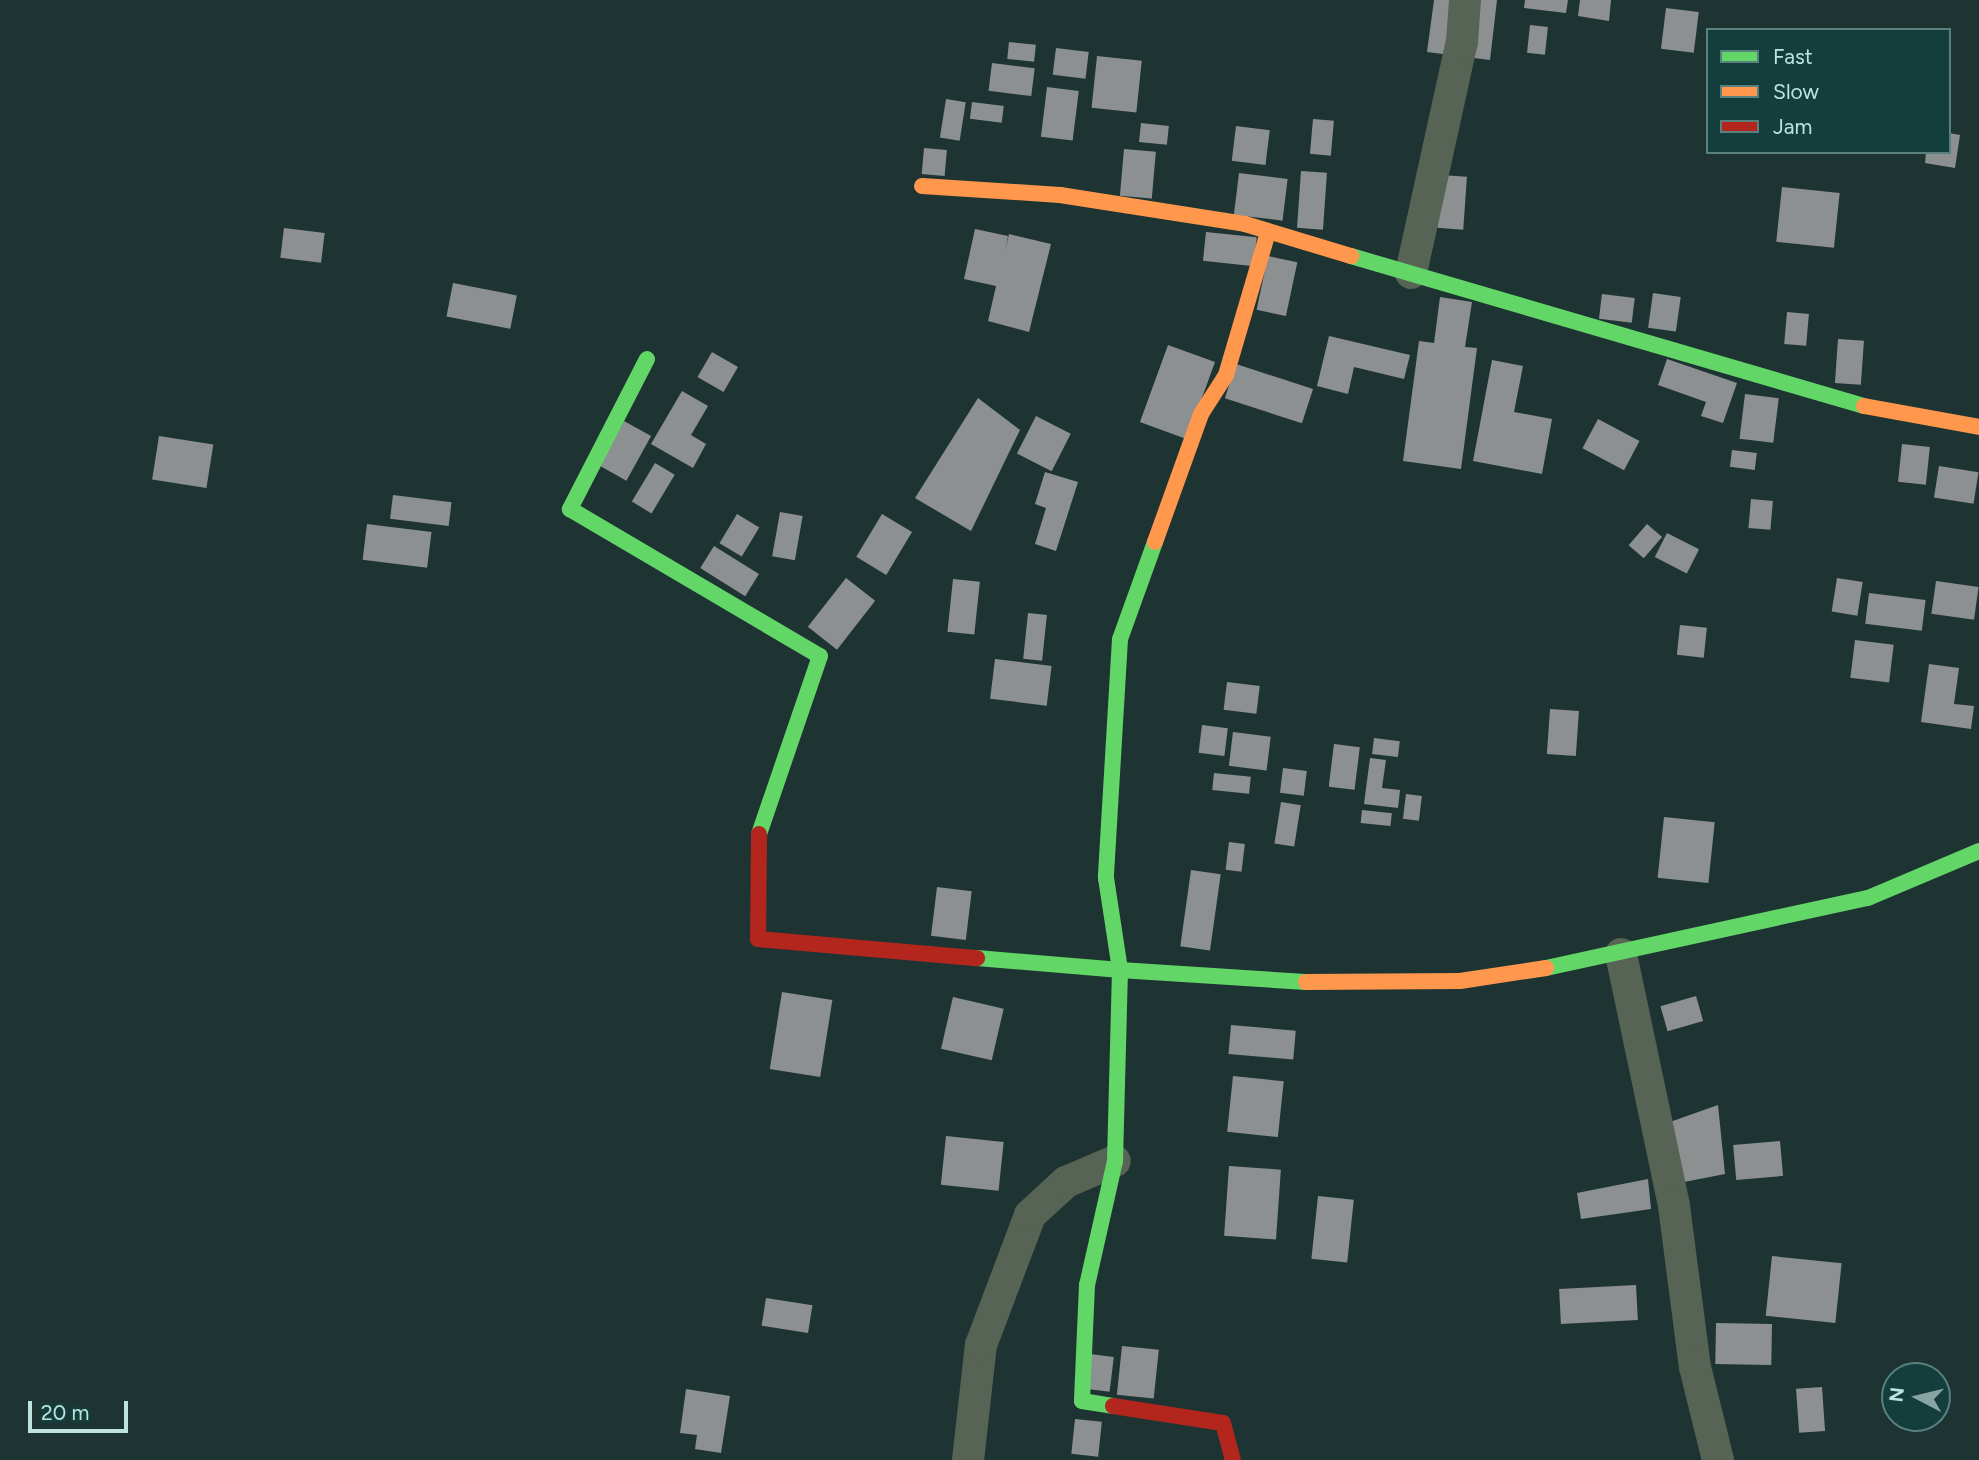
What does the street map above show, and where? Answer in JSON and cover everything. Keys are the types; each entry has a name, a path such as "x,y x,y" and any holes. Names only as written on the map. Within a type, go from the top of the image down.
{"street":[{"path":"1411,273 1462,42 1465,0"},
{"path":"922,186 1060,195 1268,232 1830,400 1979,427"},
{"path":"1233,1460 1223,1423 1082,1401 1087,1285 1115,1161 1120,970 1106,878 1120,639 1201,414 1226,375 1268,232"},
{"path":"648,359 570,509 820,656 759,828 758,939 1120,970 1368,986 1461,981 1621,954 1868,898 1979,851"},
{"path":"1621,954 1674,1206 1695,1367 1718,1460"},
{"path":"968,1460 981,1345 1030,1215 1066,1182 1115,1161"}],"building":[{"path":"1434,0 1497,0 1490,60 1427,52"},
{"path":"1525,0 1568,0 1566,13 1524,8"},
{"path":"1580,0 1611,0 1609,21 1578,16"},
{"path":"1666,8 1699,12 1694,53 1661,49"},
{"path":"1530,25 1548,27 1545,55 1527,53"},
{"path":"1009,42 1036,45 1034,62 1007,59"},
{"path":"1056,48 1089,52 1085,79 1053,75"},
{"path":"1097,56 1142,61 1136,112 1092,108"},
{"path":"992,63 1035,68 1031,96 989,91"},
{"path":"1047,87 1079,91 1073,141 1041,137"},
{"path":"946,99 966,102 960,141 940,138"},
{"path":"972,102 1004,106 1002,123 970,119"},
{"path":"1313,119 1334,121 1331,156 1310,154"},
{"path":"1141,123 1169,126 1167,145 1139,142"},
{"path":"1236,126 1270,130 1265,165 1232,161"},
{"path":"1951,133 1960,135 1955,168 1925,163 1926,154 1951,154"},
{"path":"924,148 947,150 945,176 922,174"},
{"path":"1124,149 1156,152 1152,199 1120,196"},
{"path":"1301,171 1327,173 1323,230 1297,228"},
{"path":"1239,173 1288,179 1283,221 1234,215"},
{"path":"1441,175 1467,177 1463,230 1437,228"},
{"path":"1782,187 1840,193 1834,248 1776,242"},
{"path":"284,228 325,233 321,263 280,258"},
{"path":"975,229 1008,236 1005,252 1009,234 1051,244 1029,332 988,321 996,286 964,279"},
{"path":"1206,232 1257,237 1254,266 1203,261"},
{"path":"1268,256 1297,262 1286,316 1257,310"},
{"path":"453,283 517,295 510,329 447,316"},
{"path":"1653,293 1681,297 1676,332 1648,328"},
{"path":"1602,294 1635,298 1632,323 1599,319"},
{"path":"1440,297 1472,302 1465,347 1477,348 1461,469 1403,461 1419,341 1434,343"},
{"path":"1787,312 1809,314 1806,346 1784,344"},
{"path":"1329,336 1410,355 1404,379 1354,367 1348,394 1317,386"},
{"path":"1838,339 1864,341 1861,385 1835,383"},
{"path":"1168,345 1215,362 1187,439 1140,422"},
{"path":"712,352 738,367 723,392 698,377"},
{"path":"1667,359 1737,383 1723,423 1701,416 1706,402 1658,385"},
{"path":"1492,360 1523,366 1514,412 1552,419 1542,474 1473,461"},
{"path":"1236,364 1313,389 1302,423 1225,398"},
{"path":"682,391 708,406 691,435 706,444 693,468 651,444"},
{"path":"1745,394 1779,398 1773,443 1740,439"},
{"path":"978,398 1020,430 971,531 915,498"},
{"path":"1036,416 1071,434 1052,471 1017,453"},
{"path":"1598,419 1639,441 1624,470 1583,448"},
{"path":"624,421 651,436 626,481 599,466"},
{"path":"159,436 213,445 206,488 152,479"},
{"path":"1902,444 1930,447 1926,485 1898,482"},
{"path":"1732,450 1757,453 1755,470 1730,467"},
{"path":"655,463 675,475 652,513 632,502"},
{"path":"1939,466 1979,472 1974,504 1934,498"},
{"path":"1045,472 1078,482 1056,551 1035,544 1046,508 1035,504"},
{"path":"393,495 452,502 449,526 390,519"},
{"path":"1751,499 1773,501 1770,530 1748,528"},
{"path":"780,512 803,516 795,560 772,556"},
{"path":"737,514 759,527 742,557 719,543"},
{"path":"882,514 912,532 886,575 856,557"},
{"path":"367,524 432,532 427,568 363,560"},
{"path":"1647,524 1662,537 1644,558 1629,545"},
{"path":"1667,533 1699,549 1687,573 1655,557"},
{"path":"714,546 759,574 745,596 700,568"},
{"path":"846,578 875,601 837,650 808,627"},
{"path":"1837,578 1863,582 1857,616 1832,612"},
{"path":"953,579 980,582 974,635 947,632"},
{"path":"1936,581 1979,587 1974,620 1931,614"},
{"path":"1869,593 1926,600 1922,631 1865,624"},
{"path":"1028,613 1047,615 1042,661 1023,659"},
{"path":"1680,625 1707,628 1704,658 1677,655"},
{"path":"1855,640 1894,645 1889,682 1850,678"},
{"path":"995,659 1052,666 1047,706 990,699"},
{"path":"1929,664 1959,668 1954,704 1974,706 1971,729 1921,722"},
{"path":"1227,682 1260,686 1256,714 1224,710"},
{"path":"1550,709 1579,711 1576,756 1547,754"},
{"path":"1202,725 1228,728 1224,756 1199,753"},
{"path":"1233,732 1271,737 1267,770 1229,766"},
{"path":"1374,738 1400,741 1398,757 1372,754"},
{"path":"1334,744 1360,747 1355,790 1329,787"},
{"path":"1370,758 1386,760 1382,788 1400,790 1398,808 1364,804"},
{"path":"1283,768 1307,771 1304,796 1280,793"},
{"path":"1214,773 1251,777 1249,794 1212,790"},
{"path":"1406,794 1422,796 1419,821 1403,819"},
{"path":"1281,802 1301,805 1294,847 1274,843"},
{"path":"1362,810 1392,813 1390,826 1361,823"},
{"path":"1664,817 1715,822 1708,883 1658,878"},
{"path":"1229,842 1245,844 1241,872 1226,870"},
{"path":"1191,870 1221,874 1210,950 1180,946"},
{"path":"937,887 972,891 966,940 931,936"},
{"path":"782,992 832,1000 820,1077 770,1069"},
{"path":"1696,996 1703,1021 1668,1031 1660,1006"},
{"path":"953,997 1004,1009 992,1060 941,1049"},
{"path":"1231,1025 1296,1031 1293,1060 1228,1054"},
{"path":"1233,1076 1284,1081 1278,1137 1227,1132"},
{"path":"1718,1105 1725,1174 1679,1183 1670,1122"},
{"path":"946,1136 1004,1142 999,1191 941,1185"},
{"path":"1780,1141 1783,1176 1736,1180 1733,1145"},
{"path":"1229,1166 1281,1170 1276,1239 1224,1236"},
{"path":"1648,1179 1651,1209 1581,1219 1577,1193"},
{"path":"1318,1196 1354,1200 1347,1262 1311,1259"},
{"path":"1772,1256 1842,1263 1835,1323 1766,1316"},
{"path":"1636,1285 1638,1320 1561,1324 1559,1289"},
{"path":"766,1298 812,1305 808,1333 762,1326"},
{"path":"1716,1323 1772,1324 1771,1365 1715,1364"},
{"path":"1122,1346 1159,1350 1154,1399 1117,1395"},
{"path":"1090,1354 1114,1357 1110,1392 1086,1389"},
{"path":"1822,1387 1825,1431 1799,1433 1796,1389"},
{"path":"686,1389 730,1396 721,1453 695,1449 697,1435 680,1433"},
{"path":"1075,1419 1102,1422 1098,1457 1071,1454"}],"traffic: fast":[{"path":"1351,256 1864,406"},
{"path":"647,359 570,509 820,656 759,834"},
{"path":"1155,542 1120,639 1106,878 1120,970 1306,982"},
{"path":"1546,968 1868,898 1979,851"},
{"path":"977,958 1120,970 1115,1161 1087,1285 1082,1401 1113,1406"}],"traffic: slow":[{"path":"922,186 1060,195 1245,224 1351,256"},
{"path":"1155,542 1201,414 1226,375 1268,232"},
{"path":"1864,406 1979,427"},
{"path":"1306,982 1460,981 1546,968"}],"traffic: jam":[{"path":"759,834 758,939 977,958"},
{"path":"1113,1406 1223,1423 1233,1460"}]}
